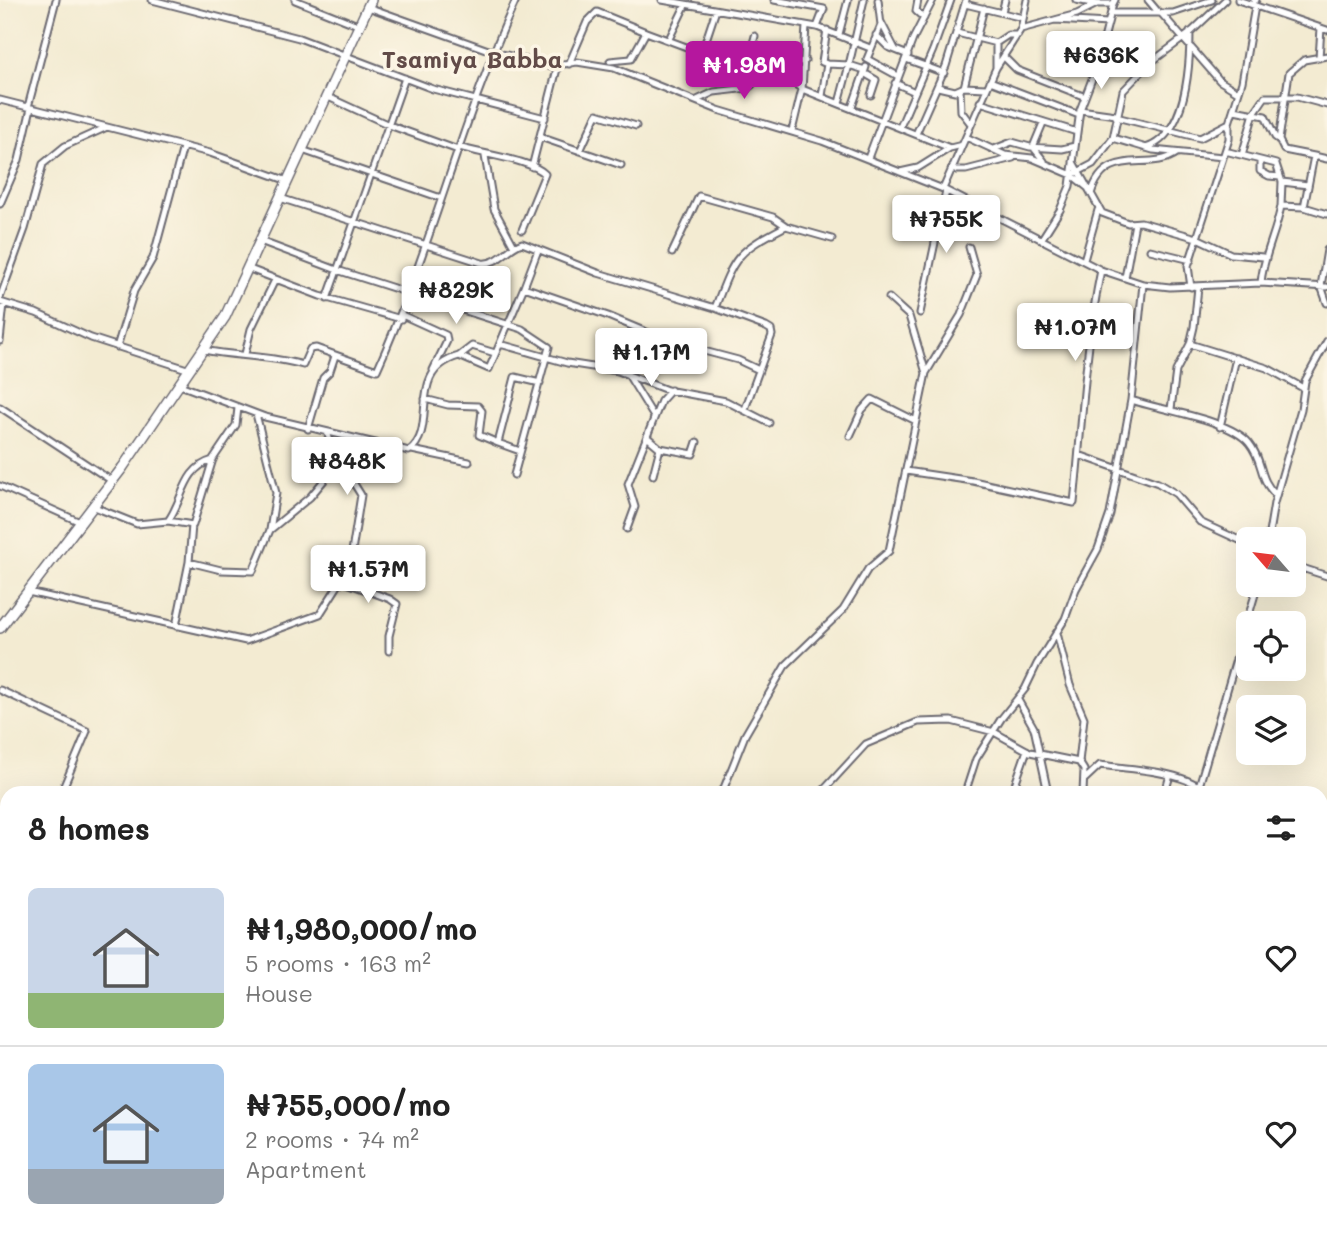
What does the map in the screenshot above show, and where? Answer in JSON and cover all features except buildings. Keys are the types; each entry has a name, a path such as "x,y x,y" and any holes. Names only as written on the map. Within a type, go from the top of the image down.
{"main road":[{"path":"0,628 112,481 225,317 370,3"}],"street":[{"path":"0,204 19,160 56,0"},
{"path":"152,0 299,38 474,102 545,118"},
{"path":"187,9 189,0"},
{"path":"295,0 360,26"},
{"path":"204,350 273,356 303,365 310,349 377,370 401,317 474,102 516,0"},
{"path":"662,0 685,6 699,3 716,10 817,27 870,48"},
{"path":"774,0 824,9 817,27"},
{"path":"839,34 848,0"},
{"path":"839,103 866,0 877,2 881,22 895,49"},
{"path":"918,0 916,12 924,18"},
{"path":"868,159 897,79 933,0"},
{"path":"1002,12 1005,0"},
{"path":"920,313 944,190 996,68 1005,58 1021,29 1027,0"},
{"path":"1148,0 1220,81 1238,92"},
{"path":"1111,13 1160,13 1197,7 1212,0"},
{"path":"1072,174 1093,164 1113,138 1123,91 1150,63 1225,0"},
{"path":"1238,0 1255,2 1324,29 1319,58"},
{"path":"900,127 950,1 1023,18"},
{"path":"1041,240 1060,211 1072,174 1083,96 1097,66 1114,2 1097,4 1079,1"},
{"path":"1079,1 1087,9"},
{"path":"1171,409 1176,371 1190,344 1195,287 1188,271 1224,154 1255,2"},
{"path":"370,3 494,52 558,65 614,68 744,119 792,131 944,190 1101,270 1143,284 1195,287 1261,283 1324,286"},
{"path":"916,134 944,73 965,3"},
{"path":"1021,29 1097,4"},
{"path":"669,40 685,6"},
{"path":"971,124 961,111 962,88 978,38 984,8"},
{"path":"702,52 716,10"},
{"path":"569,64 587,22 597,12 749,70 781,74 802,89 950,148"},
{"path":"1055,20 1108,23"},
{"path":"852,107 881,22"},
{"path":"792,131 802,89 806,26"},
{"path":"827,30 822,62 849,65 865,72 876,80 871,95"},
{"path":"610,61 631,59 646,32"},
{"path":"1146,148 1165,137 1180,100 1190,48 1190,32"},
{"path":"957,33 996,43 1008,35 1018,35"},
{"path":"876,35 907,57 944,73"},
{"path":"697,100 714,92 748,88 752,85 749,70 755,36"},
{"path":"996,43 996,68"},
{"path":"1279,140 1289,73 1304,60 1327,56"},
{"path":"1005,58 1017,70 1083,96"},
{"path":"781,74 797,62 805,61"},
{"path":"868,62 915,92"},
{"path":"822,96 827,64"},
{"path":"532,167 558,65"},
{"path":"327,299 405,78"},
{"path":"938,87 988,85 1079,113 1116,116 1200,138 1229,123"},
{"path":"326,96 389,125 459,149 485,156 513,159 545,174 522,230"},
{"path":"1242,155 1254,113 1265,97 1285,96 1327,105"},
{"path":"0,100 183,147 288,180"},
{"path":"980,102 1077,132"},
{"path":"1234,110 1268,118 1273,134 1284,150 1327,159"},
{"path":"580,151 597,114 636,126"},
{"path":"1033,147 1043,123"},
{"path":"0,341 3,281 43,164 65,146 105,128"},
{"path":"540,137 621,165"},
{"path":"966,137 1014,157"},
{"path":"1113,138 1146,148 1177,153 1242,155 1276,164 1281,179 1281,206 1272,242 1263,257 1261,283"},
{"path":"994,149 1012,142 1062,149 1075,146"},
{"path":"900,172 918,168 950,148 962,145"},
{"path":"117,346 134,291 148,271 183,147"},
{"path":"1033,147 1046,164"},
{"path":"302,150 441,198"},
{"path":"1089,191 1097,177 1108,169 1142,159 1171,158 1177,153"},
{"path":"485,156 494,209 514,246"},
{"path":"1304,207 1314,156"},
{"path":"951,170 966,170 1014,157 1032,158 1072,174 1089,191"},
{"path":"1260,160 1260,171 1269,176 1308,185"},
{"path":"1073,162 1081,171 1098,210 1084,260"},
{"path":"1093,164 1108,169"},
{"path":"672,253 699,196 773,217 786,226 832,239"},
{"path":"280,198 489,264 522,243 598,272 715,308 771,330 769,345 745,409"},
{"path":"1281,206 1304,207 1327,214"},
{"path":"1098,210 1135,223 1141,222 1197,238 1231,254 1263,257"},
{"path":"1125,278 1135,223"},
{"path":"715,308 740,253 753,242 786,226"},
{"path":"938,226 964,233"},
{"path":"260,241 337,270 532,334 544,342 549,347 547,357 514,475"},
{"path":"725,786 745,735 785,666 843,610 864,574 889,551 926,373 949,338 974,285 977,269 969,247"},
{"path":"459,356 489,369 538,250"},
{"path":"1150,250 1191,260"},
{"path":"1327,250 1324,286 1327,303"},
{"path":"247,268 327,299 401,317 446,335 447,341 433,370 419,435 412,450"},
{"path":"906,471 973,481 1074,503 1082,394 1101,270"},
{"path":"245,354 251,329 275,280"},
{"path":"967,786 975,759 1000,719 1018,700 1057,633 1098,549 1110,514 1126,413 1131,400 1143,284"},
{"path":"524,287 608,316 670,342 738,360 759,370"},
{"path":"889,298 909,316 926,373"},
{"path":"1,302 117,346 190,370"},
{"path":"1270,527 1276,495 1301,409 1303,388 1309,369 1327,341"},
{"path":"500,344 547,357 626,373 671,390 717,399 745,409 769,423"},
{"path":"1190,344 1267,368 1303,388"},
{"path":"433,370 472,346 495,354"},
{"path":"308,429 323,378 330,371 335,356"},
{"path":"1220,427 1236,358"},
{"path":"626,373 654,417"},
{"path":"498,443 514,377 540,383"},
{"path":"180,385 238,408 308,429 469,462"},
{"path":"627,529 635,507 628,484 661,401 671,390"},
{"path":"425,399 448,405 478,405 482,411 479,435 520,451"},
{"path":"850,436 862,410 872,399 916,421"},
{"path":"1131,400 1171,409 1220,427 1247,441 1260,462 1263,481 1276,495"},
{"path":"0,407 112,481"},
{"path":"176,626 189,562 191,525 213,460 236,425 238,408"},
{"path":"189,562 221,570 250,572 255,569 270,530 276,493 256,414"},
{"path":"327,432 340,461 361,495 348,570 348,585 390,599 397,604 389,636 389,651"},
{"path":"647,437 660,448 693,453 697,442"},
{"path":"270,530 310,496 358,441"},
{"path":"653,475 660,448"},
{"path":"1079,455 1119,467 1170,490 1200,522 1236,538"},
{"path":"168,521 176,511 191,472 200,463 213,460"},
{"path":"0,486 80,522"},
{"path":"92,506 137,524 168,521 191,525"},
{"path":"1306,569 1327,576"},
{"path":"28,592 238,641 258,638 320,614 348,570"},
{"path":"1085,779 1100,765 1170,775 1200,785 1254,597"},
{"path":"1057,633 1070,685 1084,718 1079,762 1085,779 1084,786"},
{"path":"0,690 87,732 64,786"},
{"path":"1018,700 1034,728 1037,754 1046,786"},
{"path":"827,786 861,748 911,723 943,720 994,732 1037,754 1079,762"},
{"path":"1014,786 1027,750"},
{"path":"1167,786 1170,775"}],"district":[{"name":"Tsamiya Babba","path":"472,60"}]}
